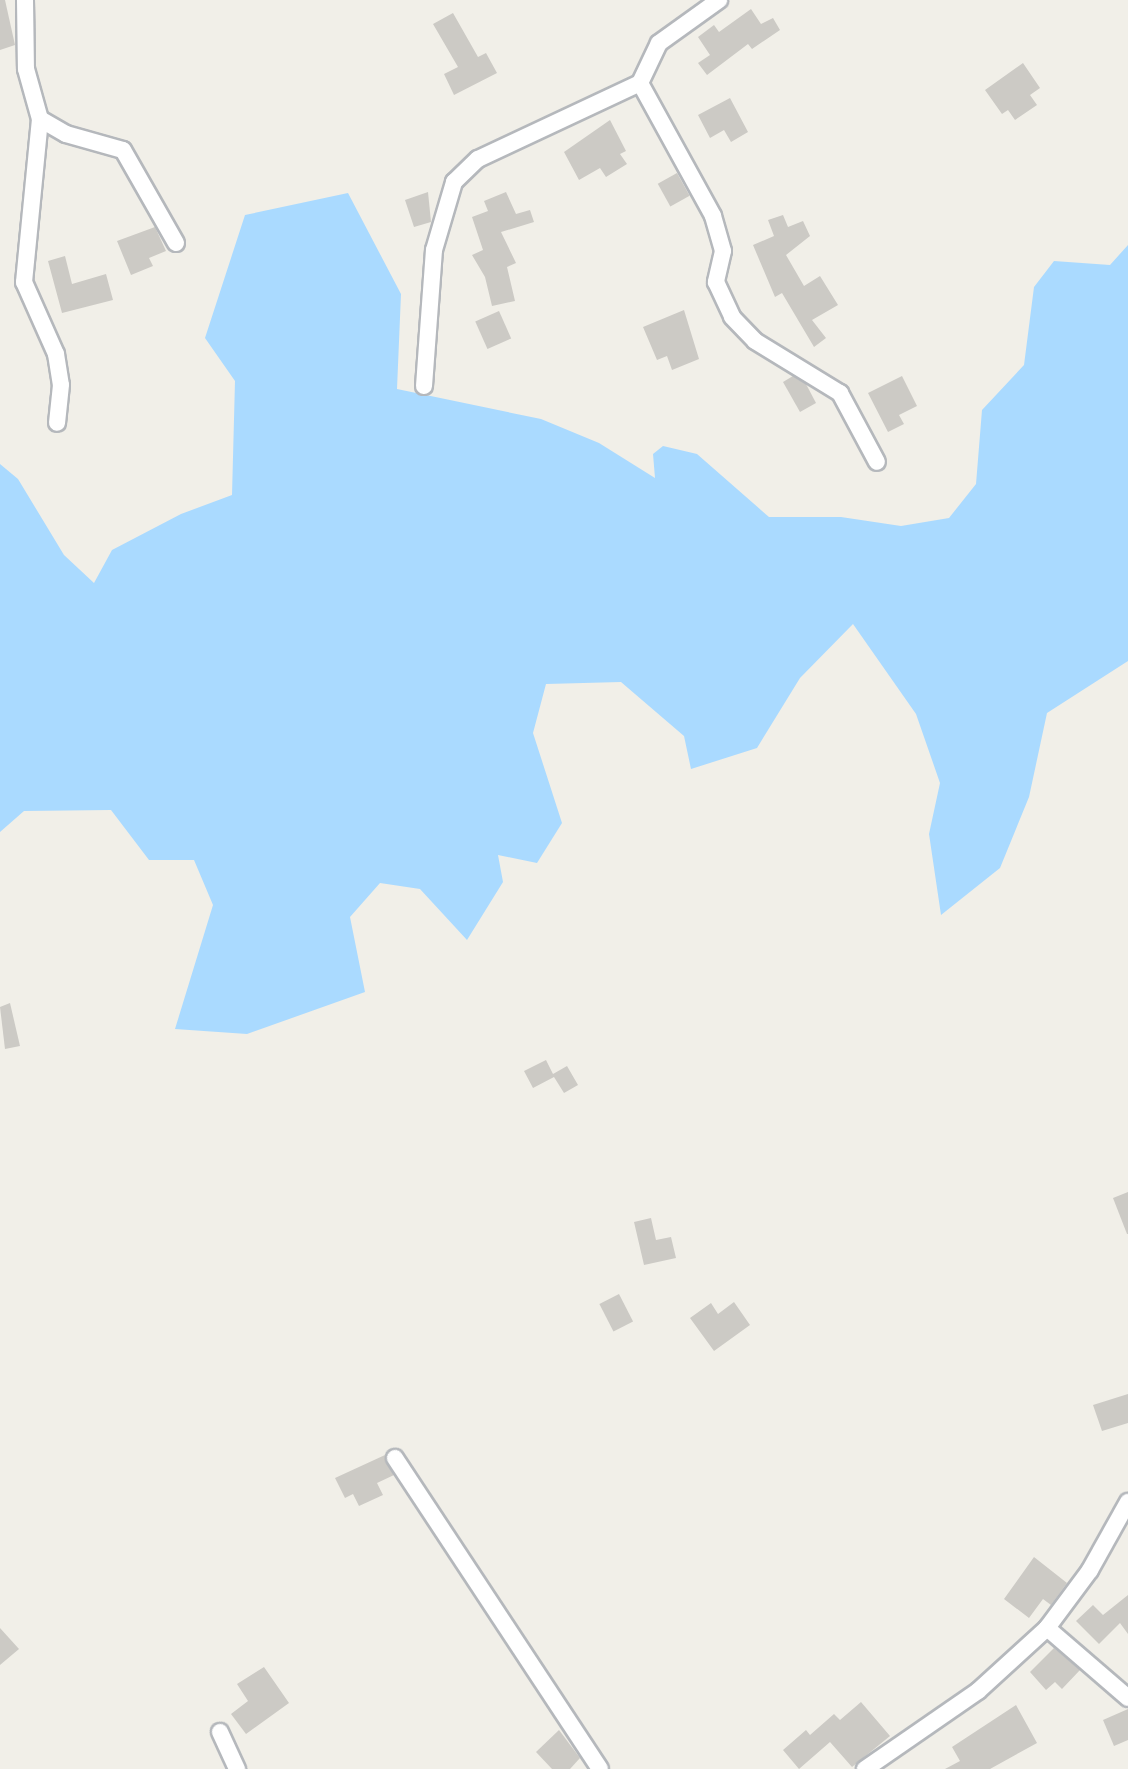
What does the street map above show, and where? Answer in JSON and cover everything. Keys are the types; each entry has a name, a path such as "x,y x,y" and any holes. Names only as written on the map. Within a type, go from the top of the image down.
{"street":[{"path":"25,0 26,69 40,119 24,282 56,354 61,385 57,423"},
{"path":"424,386 434,250 454,182 478,159 640,83 659,43 719,0"},
{"path":"640,83 713,216 723,251 716,282 732,317 755,341 840,393 878,462"},
{"path":"40,119 66,134 123,150 177,243"},
{"path":"395,1458 600,1769"},
{"path":"865,1769 978,1691 1047,1628 1090,1570 1128,1502"},
{"path":"1047,1628 1128,1698"},
{"path":"220,1732 237,1769"}],"water":[{"path":"348,193 401,294 397,389 541,419 599,443 655,478 653,454 663,446 697,454 769,517 841,517 901,526 949,518 976,484 982,410 1024,365 1034,287 1054,261 1110,265 1128,245 1128,661 1047,713 1029,797 1000,868 941,915 929,834 940,783 916,714 853,624 800,678 757,748 691,769 684,736 621,682 546,684 533,733 562,823 537,863 498,855 503,882 467,940 420,889 380,883 350,917 365,992 247,1034 175,1029 213,905 194,860 149,860 111,810 24,811 0,832 0,464 18,479 64,555 94,583 112,550 181,514 232,495 235,381 205,338 245,215"}],"building":[{"path":"0,0 5,0 15,45 0,50"},
{"path":"751,9 761,24 773,18 780,30 752,49 748,44 707,75 698,63 710,55 698,37 714,25 719,32"},
{"path":"453,13 478,57 486,53 497,73 454,95 444,74 458,67 433,24"},
{"path":"1023,63 1040,88 1030,95 1037,105 1015,120 1008,110 1002,114 985,90"},
{"path":"730,98 748,132 731,142 724,130 710,138 698,115"},
{"path":"610,120 626,151 620,154 627,164 606,177 600,168 579,180 564,152"},
{"path":"677,173 690,196 670,206 658,184"},
{"path":"428,192 431,222 414,227 405,200"},
{"path":"506,192 516,214 530,210 534,222 501,232 516,263 507,267 515,301 492,306 485,277 472,255 483,250 472,217 488,211 484,201"},
{"path":"783,215 788,227 803,221 810,236 786,255 804,286 820,276 838,305 812,320 826,338 814,347 782,293 775,297 753,245 774,236 768,220"},
{"path":"155,227 166,251 149,258 153,266 131,275 117,241"},
{"path":"65,256 72,284 106,274 113,300 62,313 48,261"},
{"path":"684,310 699,359 672,370 667,356 657,360 643,327"},
{"path":"499,311 511,338 487,349 475,322"},
{"path":"793,376 806,384 816,403 800,412 783,382"},
{"path":"902,376 917,406 899,415 904,424 888,432 868,393"},
{"path":"10,1003 20,1046 5,1049 0,1007"},
{"path":"546,1060 553,1074 567,1066 578,1085 564,1093 554,1077 533,1088 524,1071"},
{"path":"1128,1192 1128,1234 1127,1234 1113,1198"},
{"path":"651,1218 656,1240 671,1237 676,1258 644,1265 634,1222"},
{"path":"619,1294 633,1322 613,1332 599,1304"},
{"path":"734,1302 750,1325 714,1351 690,1318 711,1303 718,1314"},
{"path":"1128,1394 1128,1423 1102,1431 1093,1405"},
{"path":"385,1455 394,1475 377,1483 383,1495 359,1506 353,1494 345,1498 335,1478"},
{"path":"1034,1557 1067,1583 1051,1605 1043,1599 1029,1618 1004,1599"},
{"path":"1128,1595 1128,1634 1120,1623 1099,1644 1076,1621 1093,1605 1103,1615"},
{"path":"0,1628 19,1649 0,1665"},
{"path":"1054,1648 1080,1670 1062,1689 1055,1682 1046,1690 1030,1672"},
{"path":"264,1667 289,1703 246,1734 231,1714 248,1701 237,1684"},
{"path":"861,1702 890,1736 852,1767 830,1742 799,1769 783,1750 806,1730 810,1735 834,1714 840,1720"},
{"path":"1016,1705 1037,1743 990,1769 945,1769 960,1761 952,1747"},
{"path":"1128,1709 1128,1740 1114,1746 1103,1720"},
{"path":"559,1730 580,1758 570,1769 552,1769 536,1752"}]}
